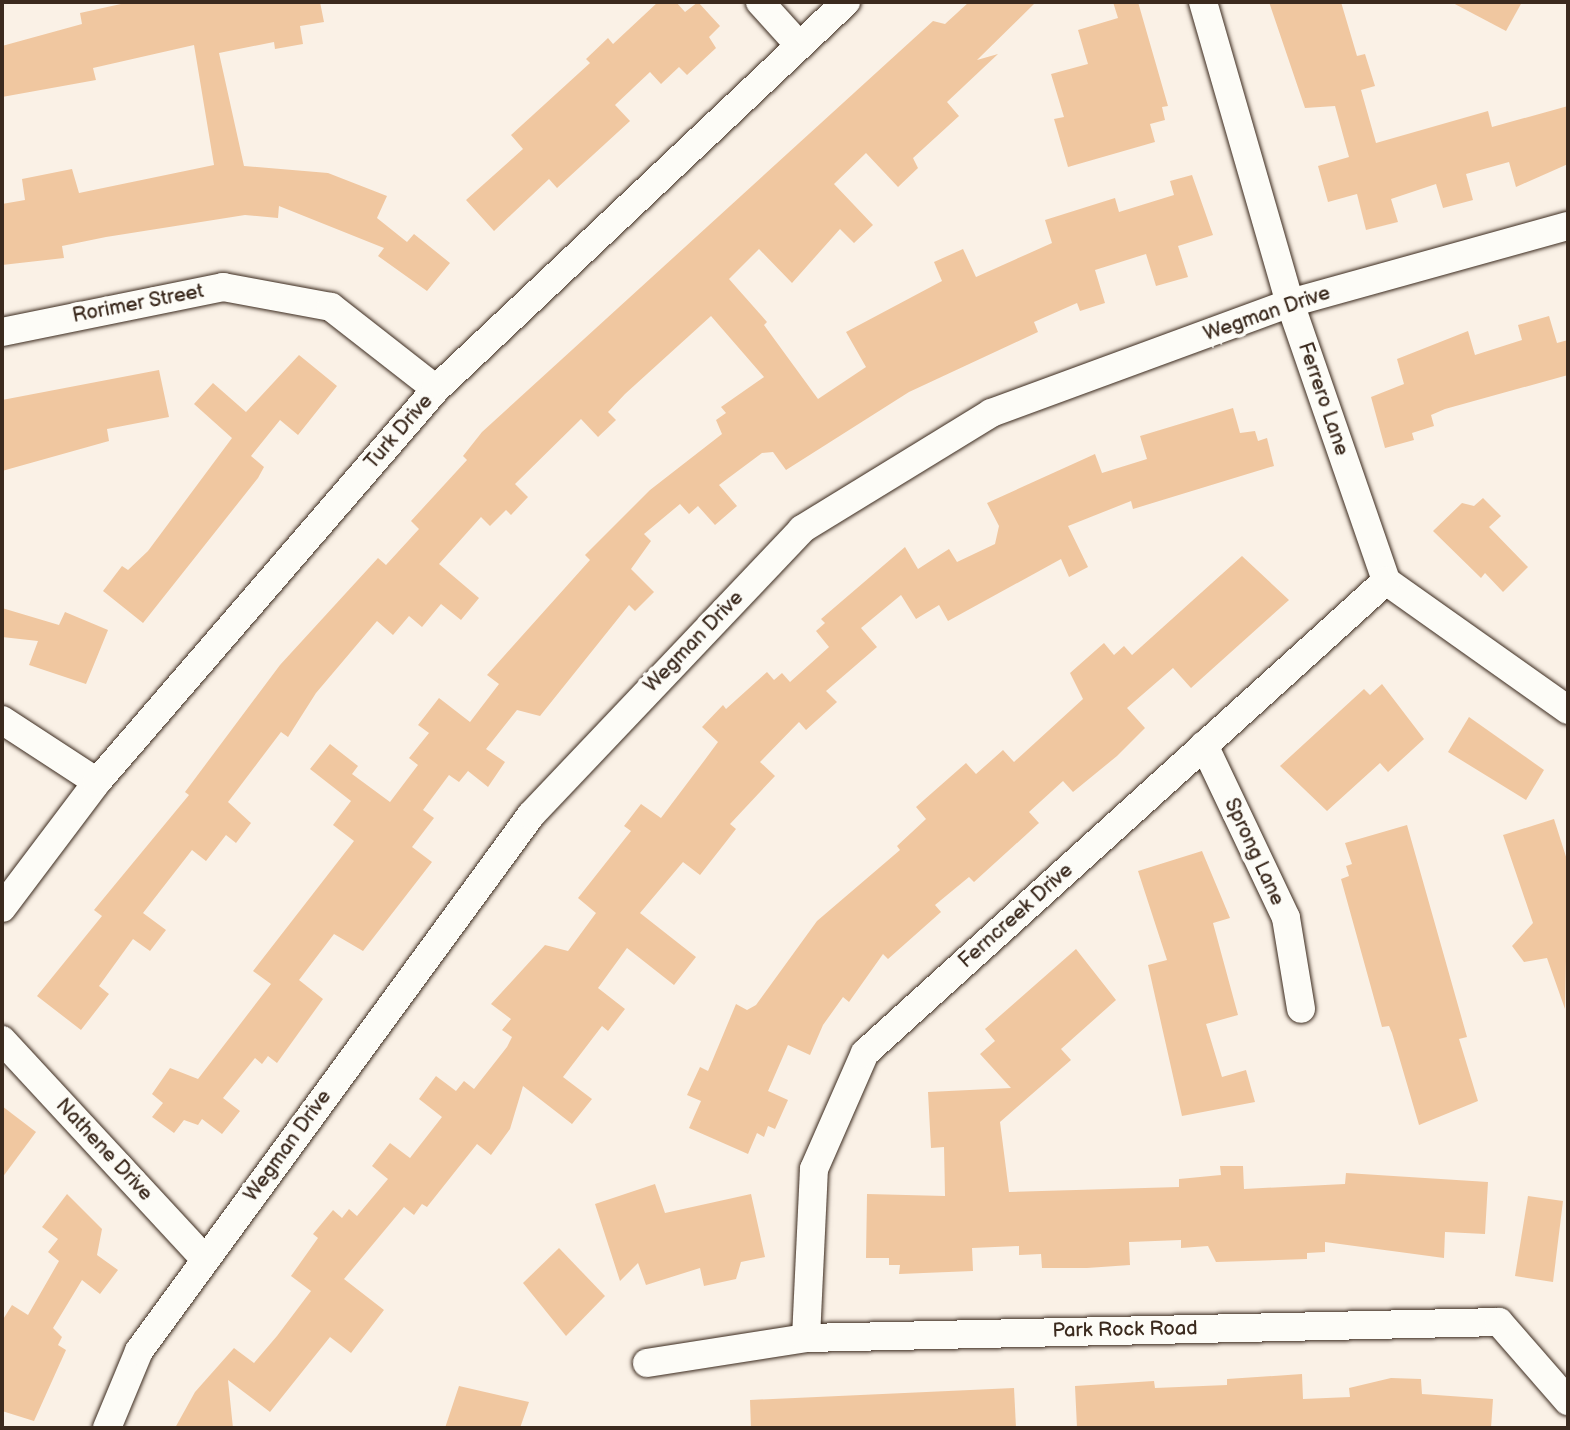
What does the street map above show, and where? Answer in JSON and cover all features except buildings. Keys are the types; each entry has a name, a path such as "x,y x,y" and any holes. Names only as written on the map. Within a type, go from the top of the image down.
{"street":[{"path":"760,2 799,45"},
{"name":"Turk Drive","path":"2,908 97,782 436,389 846,2"},
{"name":"Ferrero Lane","path":"1203,2 1290,303 1386,581"},
{"name":"Wegman Drive","path":"107,1428 139,1351 531,815 802,529 991,413 1290,303 1568,226"},
{"name":"Rorimer Street","path":"2,332 223,287 331,307 436,389"},
{"path":"1386,581 1568,710"},
{"name":"Ferncreek Drive","path":"806,1338 814,1169 865,1053 1386,581"},
{"path":"2,720 97,782"},
{"name":"Sprong Lane","path":"1204,745 1286,918 1301,1009"},
{"name":"Nathene Drive","path":"2,1040 205,1259"},
{"name":"Park Rock Road","path":"647,1363 806,1338 1499,1322 1568,1401"}]}
